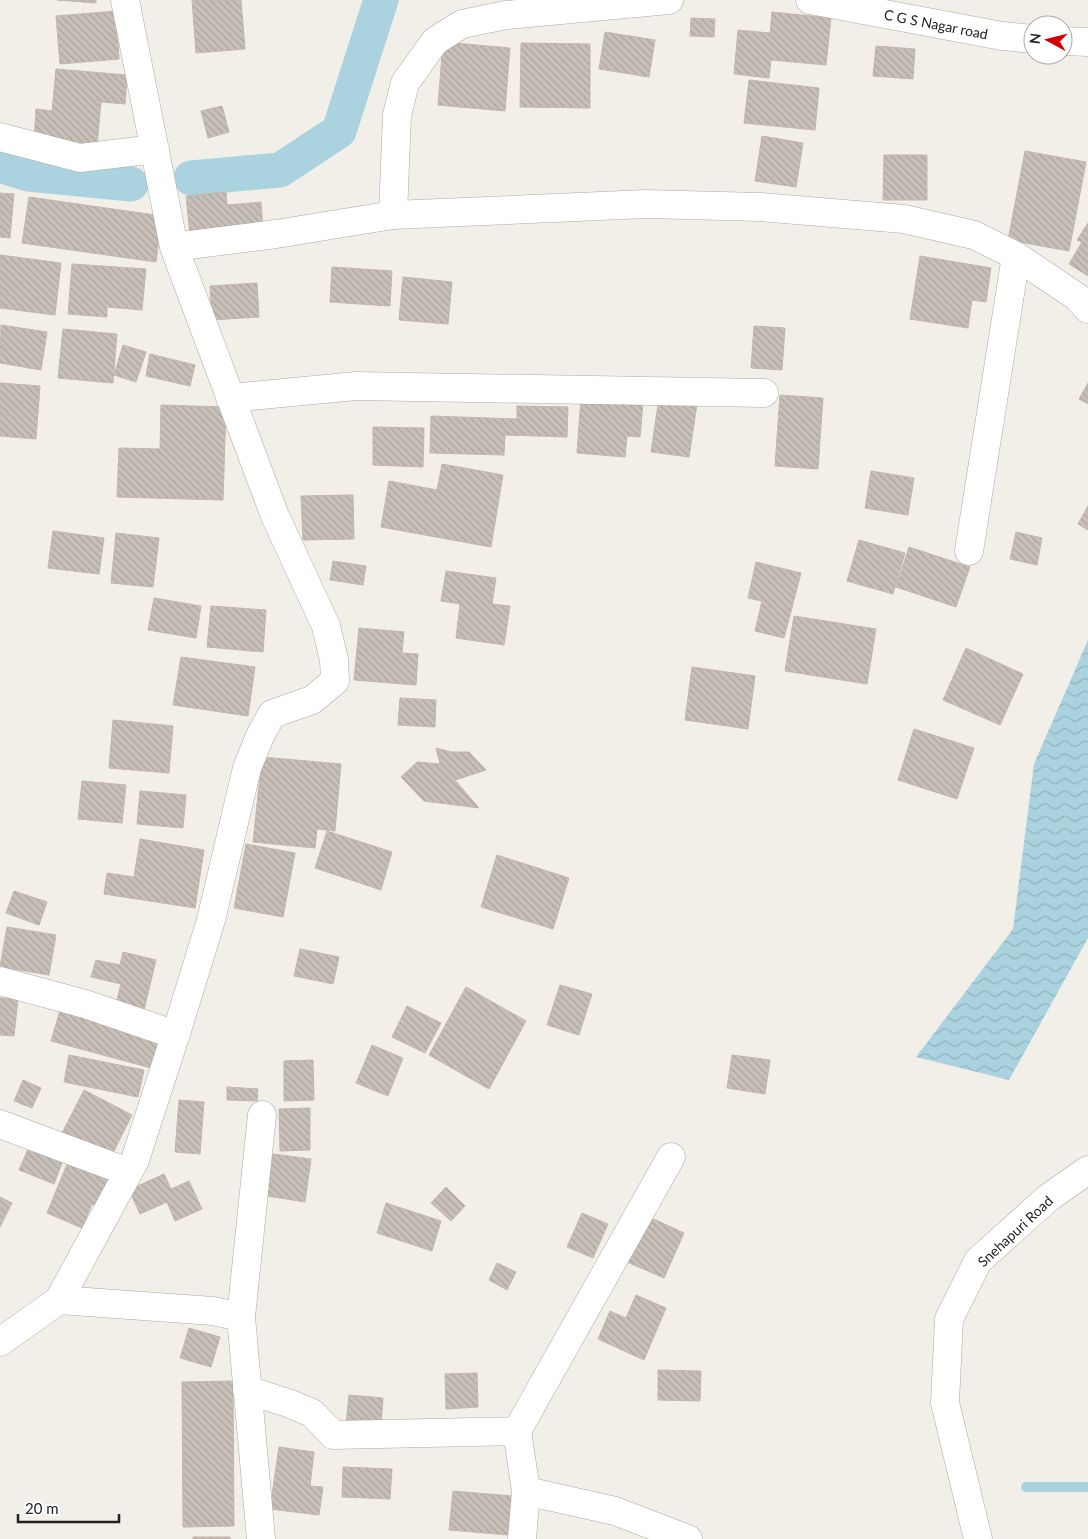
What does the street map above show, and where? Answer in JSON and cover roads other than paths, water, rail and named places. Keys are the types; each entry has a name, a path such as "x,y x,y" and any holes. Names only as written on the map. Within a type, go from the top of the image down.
{"street":[{"path":"0,1342 59,1300 135,1160 211,920 247,768 260,736 272,714 312,700 335,681 334,660 326,626 275,516 174,247 125,0"},
{"path":"393,215 397,115 405,83 435,41 462,24 506,15 528,6 668,0"},
{"name":"C G S Nagar road","path":"810,0 1002,36 1023,38"},
{"path":"1073,41 1088,42"},
{"path":"0,137 80,158 155,149"},
{"path":"174,247 276,234 393,215 646,204 760,207 904,219 974,235 1016,256 1077,296 1088,308"},
{"path":"970,551 1016,256"},
{"path":"230,398 356,386 764,393"},
{"path":"0,981 85,1004 176,1035"},
{"path":"261,1539 241,1317 262,1115"},
{"path":"0,1124 128,1172"},
{"path":"522,1539 526,1490 517,1431 671,1157"},
{"name":"Snehapuri Road","path":"978,1539 944,1403 949,1319 978,1262 1048,1198 1088,1170"},
{"path":"59,1300 212,1311 241,1317"},
{"path":"247,1390 312,1413 333,1435 517,1431"},
{"path":"526,1490 615,1511 688,1539"}],"water":[{"path":"1088,640 1088,938 1009,1080 916,1057 1013,929 1034,764"}],"waterway":[{"path":"191,178 280,170 339,131 381,0"},
{"path":"0,165 28,174 131,184"},
{"path":"1026,1487 1088,1487"}]}
